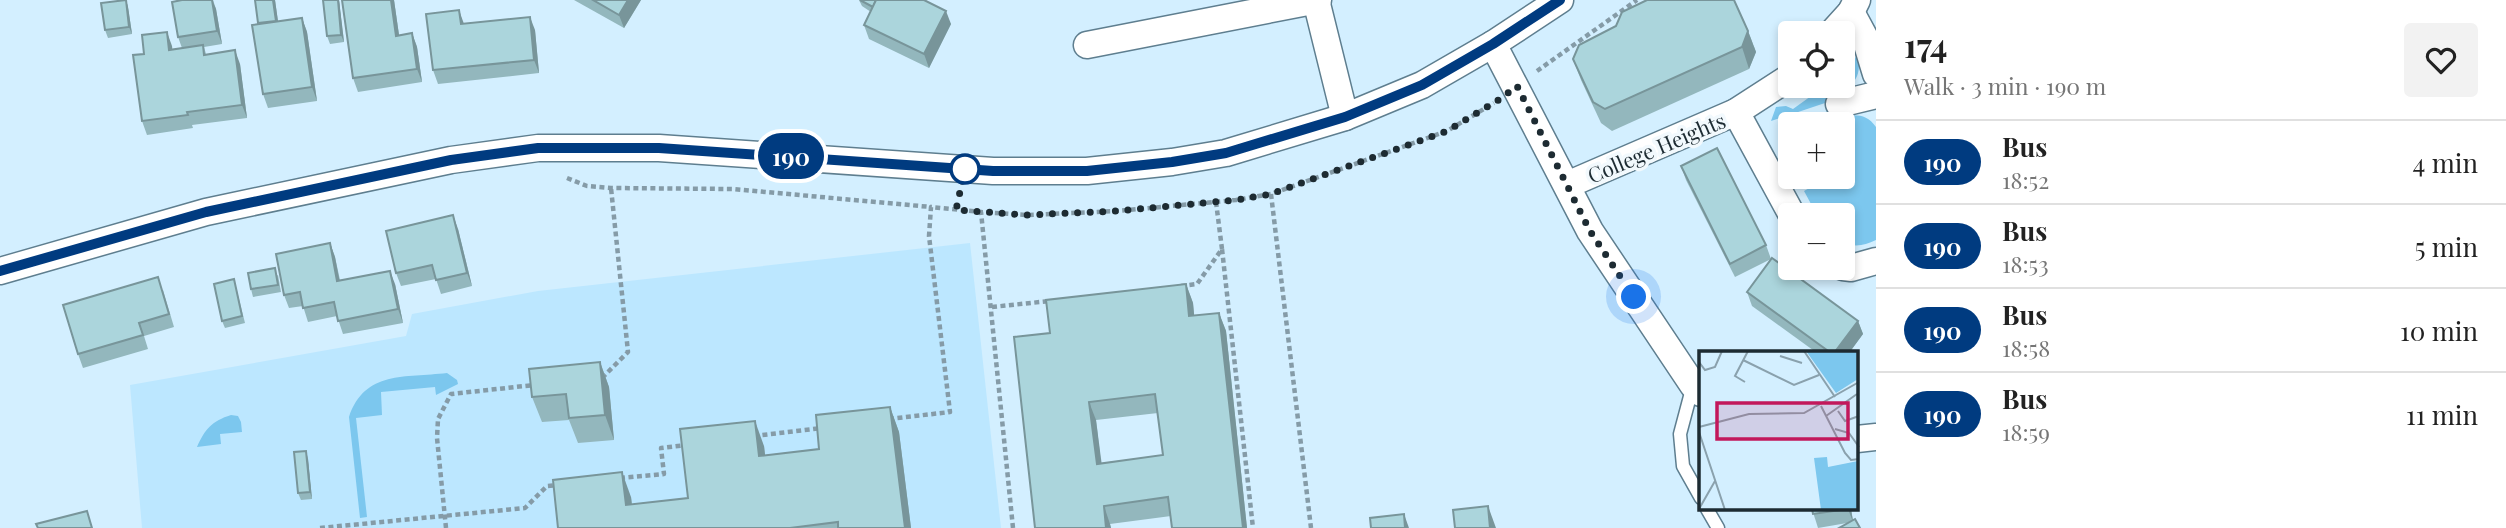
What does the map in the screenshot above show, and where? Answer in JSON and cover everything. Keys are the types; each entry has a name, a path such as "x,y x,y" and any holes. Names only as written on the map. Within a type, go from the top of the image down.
{"street":[{"path":"1087,45 1317,0 1345,117"},
{"path":"0,271 206,212 451,160 538,148 659,148 993,171 1087,171 1226,153 1345,117 1422,85 1493,44 1560,0"},
{"path":"1842,21 1854,6"},
{"path":"1854,6 1876,74"},
{"name":"College Heights","path":"1493,44 1567,185 1736,113 1778,85"},
{"path":"1839,104 1876,95"},
{"name":"College Heights","path":"1736,113 1785,203"},
{"path":"1567,185 1590,231 1697,389"},
{"path":"1855,267 1876,261"},
{"path":"1858,439 1876,437"}],"lane":[{"path":"1697,389 1680,434 1683,466 1699,494"},
{"path":"1708,510 1718,528"}],"path":[{"path":"558,174 587,186 733,189 1027,215 1117,211 1271,194 1447,131 1500,99 1637,0"},
{"path":"590,379 603,378 628,352 611,188"},
{"path":"1271,194 1311,528"},
{"path":"1216,202 1253,528"},
{"path":"879,420 950,412 929,236 931,207"},
{"path":"981,212 1013,528"},
{"path":"1169,287 1196,284 1222,249"},
{"path":"992,307 1060,299"},
{"path":"446,528 437,438 438,419 451,394 538,385"},
{"path":"743,438 824,427"},
{"path":"612,479 664,474 661,448 688,444"},
{"path":"320,528 525,508 547,486 560,484"}],"shaded area":[{"path":"1855,57 1859,61 1855,80"},
{"path":"1808,98 1831,98 1831,101 1798,112 1778,112 1778,119 1771,121 1776,107 1786,106 1793,109"},
{"path":"1855,115 1872,122 1876,127 1876,240 1855,245 1855,203 1810,203 1804,191 1855,189"},
{"path":"970,243 1001,528 142,528 130,385 406,336 412,314 538,291"},
{"path":"447,373 457,380 458,384 436,395 435,387 381,392 382,415 356,418 367,517 360,518 349,417 356,402 365,391 388,379"},
{"path":"231,415 238,416 242,432 220,434 221,444 197,447 210,426"}],"building":[{"path":"126,0 129,27 105,30 101,3"},
{"path":"212,0 217,31 178,37 172,2"},
{"path":"255,0 273,0 276,21 258,23"},
{"path":"323,0 338,0 341,35 327,36"},
{"path":"342,0 391,0 396,36 412,33 417,69 353,78"},
{"path":"593,0 628,0 619,15"},
{"path":"860,0 876,0 873,7"},
{"path":"876,0 924,0 946,11 924,54 864,25"},
{"path":"1647,0 1734,0 1748,31 1742,47 1605,109 1593,102 1573,59 1579,45 1616,26 1622,12"},
{"path":"459,10 461,24 530,17 534,60 433,70 426,14"},
{"path":"302,18 312,87 263,94 252,25"},
{"path":"167,32 169,50 203,45 204,55 235,50 242,105 142,121 133,55 144,54 142,35"},
{"path":"1717,148 1766,245 1730,264 1681,166"},
{"path":"453,215 467,273 436,280 432,265 396,273 386,231"},
{"path":"330,243 337,281 390,271 398,309 338,321 334,302 303,308 300,292 284,295 276,254"},
{"path":"1772,258 1778,262 1778,280 1802,280 1858,321 1836,351 1828,351 1747,292"},
{"path":"275,268 278,285 251,289 248,273"},
{"path":"158,277 169,314 139,323 143,335 78,354 63,305"},
{"path":"234,279 242,316 222,321 214,284"},
{"path":"1186,284 1189,316 1219,313 1243,528 1172,528 1168,497 1104,506 1106,528 1035,528 1014,337 1050,333 1046,300","holes":["1155,394 1163,455 1097,464 1089,402"]},
{"path":"600,362 605,415 569,418 566,394 532,397 529,369"},
{"path":"890,407 905,528 838,528 838,522 790,528 558,528 553,480 622,472 626,505 688,498 680,429 755,421 759,456 819,449 816,415"},
{"path":"306,451 310,492 298,493 294,452"},
{"path":"1488,506 1490,528 1455,528 1453,510"},
{"path":"1812,510 1841,510 1813,514"},
{"path":"87,511 92,528 38,528 36,524"},
{"path":"1404,514 1405,528 1371,528 1370,518"},
{"path":"1855,519 1860,528 1839,528"}],"bus line":[{"name":"190","path":"0,271 206,212 451,160 538,148 659,148 993,171 1087,171 1226,153 1345,117 1422,85 1493,44 1560,0"}],"route":[{"path":"965,169 956,210 1027,215 1117,211 1236,200 1271,194 1447,131 1517,86 1590,231 1634,297"}]}
